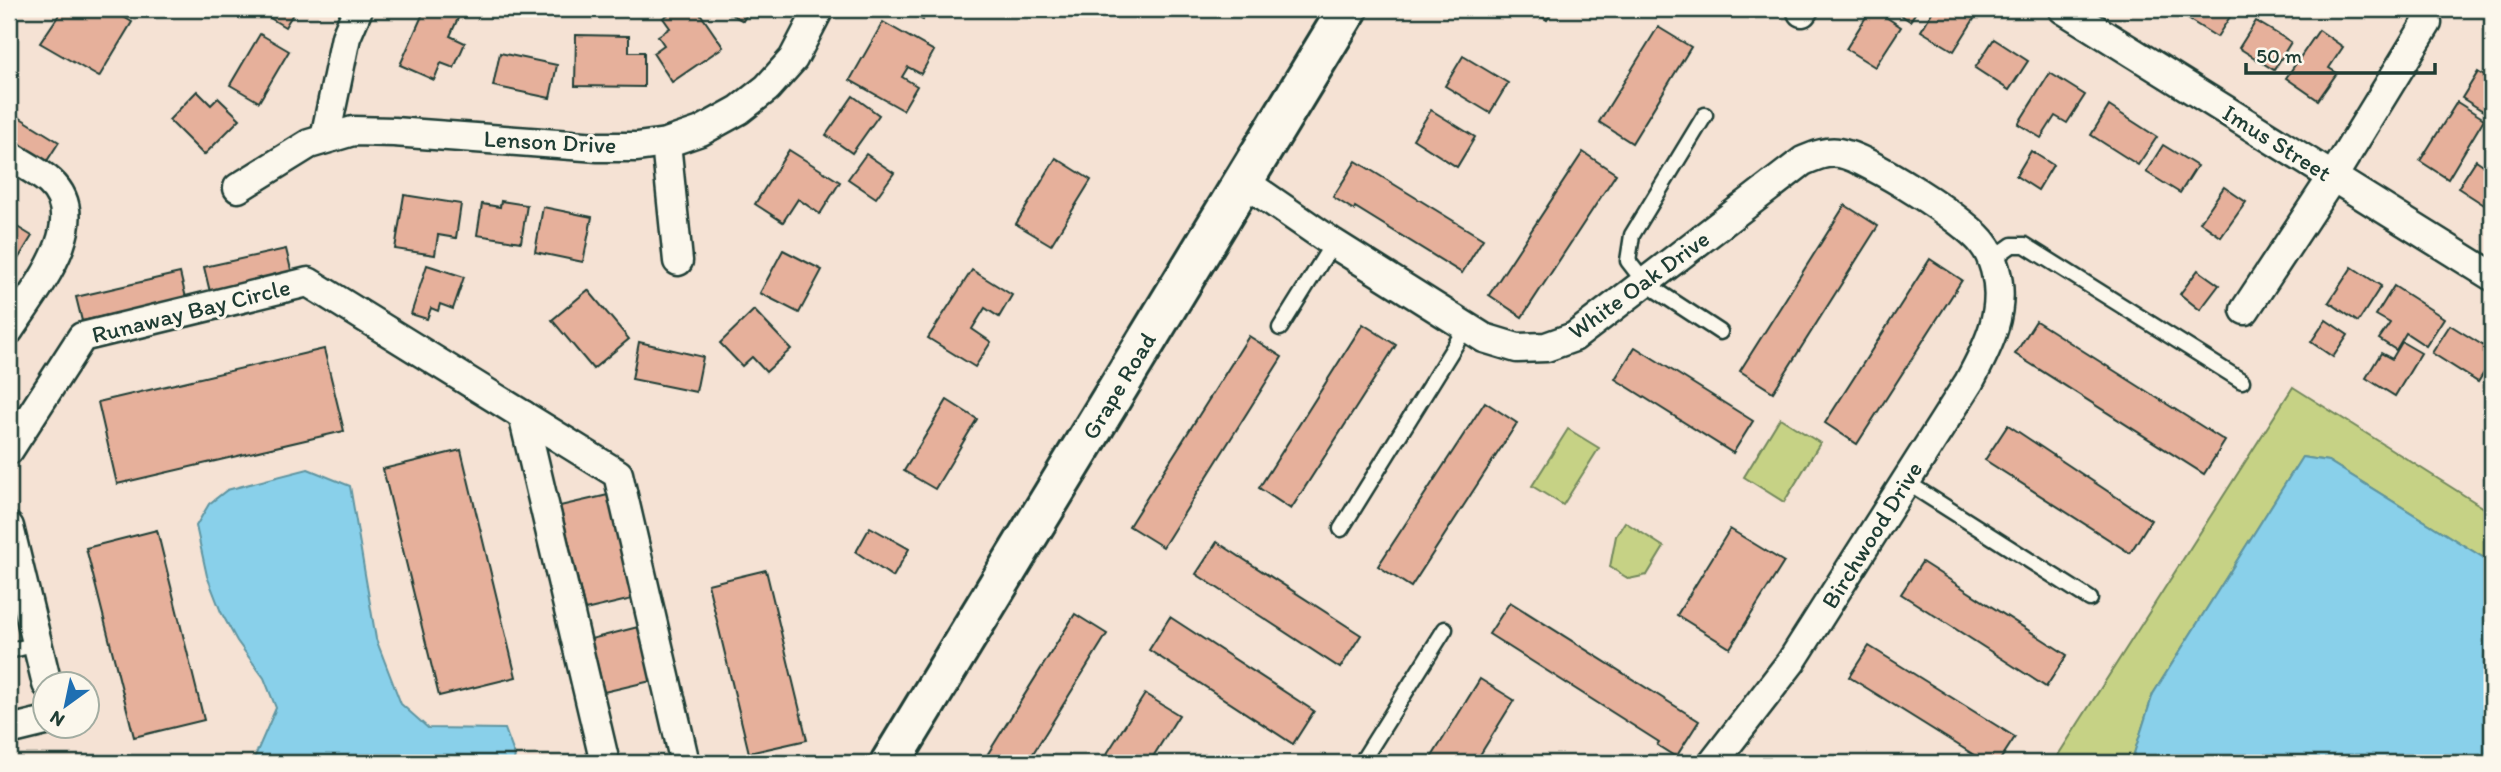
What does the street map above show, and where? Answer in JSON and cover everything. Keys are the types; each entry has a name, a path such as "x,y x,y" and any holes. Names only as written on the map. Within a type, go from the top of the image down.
{"main road":[{"name":"Grape Road","path":"890,763 1348,9"}],"street":[{"path":"325,138 346,37 358,9"},
{"name":"Lenson Drive","path":"238,188 282,159 325,138 353,131 598,147 666,143 701,131 739,110 767,88 793,59 820,9"},
{"name":"Imus Street","path":"2063,9 2492,276"},
{"path":"2245,310 2332,178 2427,23"},
{"path":"666,143 678,261"},
{"name":"White Oak Drive","path":"1243,181 1333,243 1484,338 1517,348 1546,348 1574,337 1803,162 1822,153 1840,153 1864,162 1964,224 1984,245 1999,290"},
{"path":"9,155 50,182 64,201 66,219 61,246 9,330"},
{"name":"Runaway Bay Circle","path":"9,450 82,337 308,282 618,474 685,763"},
{"name":"Birchwood Drive","path":"1713,763 1791,662 1969,382 1989,346 1998,311 1999,290"},
{"path":"523,415 604,763"},
{"path":"9,527 44,670"},
{"path":"9,730 32,724"}],"lane":[{"path":"1705,115 1632,235 1628,261 1645,283 1720,332"},
{"path":"1280,328 1333,243"},
{"path":"1991,260 2012,245 2025,245 2242,381"},
{"path":"1341,529 1467,327"},
{"path":"1906,482 2090,599"},
{"path":"1361,763 1445,629"},
{"path":"9,651 37,644"}],"green space":[{"path":"2293,387 2492,513 2492,563 2328,461 2302,457 2153,694 2131,763 2053,763"},
{"path":"1780,418 1820,443 1784,502 1744,477"},
{"path":"1568,429 1599,448 1563,505 1532,486"},
{"path":"1625,522 1664,547 1647,575 1629,579 1610,567 1616,536"}],"water":[{"path":"2302,457 2328,461 2492,563 2492,763 2131,763 2153,694"},
{"path":"308,469 350,486 376,639 401,704 428,728 505,729 515,756 513,763 252,763 276,708 264,678 237,641 221,612 207,576 196,526 209,504 227,490"}],"building":[{"path":"63,9 110,9 132,22 99,77 40,43"},
{"path":"255,9 296,9 285,27"},
{"path":"425,9 442,9 459,16 450,36 465,43 454,68 441,63 434,80 400,65"},
{"path":"677,9 697,9 723,47 672,82 653,53 664,45 658,36 670,28 663,18"},
{"path":"722,9 750,9 743,21"},
{"path":"896,9 927,9 923,20"},
{"path":"1530,9 1554,9 1547,20"},
{"path":"1871,9 1892,9 1886,17 1901,27 1875,67 1846,49"},
{"path":"1892,9 1918,9 1910,21"},
{"path":"1934,9 1957,9 1974,19 1954,51 1921,31"},
{"path":"2187,9 2235,9 2217,37 2183,16"},
{"path":"2256,21 2291,42 2274,70 2239,48"},
{"path":"883,22 934,51 921,74 908,67 902,77 917,86 903,110 850,80"},
{"path":"1658,27 1691,47 1632,143 1599,122"},
{"path":"2319,30 2343,47 2329,68 2337,73 2318,100 2286,78"},
{"path":"260,34 289,51 259,102 230,85"},
{"path":"576,35 629,36 629,52 644,52 644,87 575,86"},
{"path":"1994,39 2028,61 2009,90 1975,68"},
{"path":"500,53 557,65 550,98 493,86"},
{"path":"1463,56 1508,83 1490,113 1445,86"},
{"path":"2478,72 2492,81 2492,107 2488,114 2462,98"},
{"path":"2050,73 2085,95 2067,123 2055,116 2041,138 2018,124"},
{"path":"197,91 211,105 218,98 240,119 204,155 169,120"},
{"path":"853,96 879,115 852,153 826,135"},
{"path":"2457,102 2484,119 2448,179 2420,161"},
{"path":"2109,106 2157,137 2138,165 2091,135"},
{"path":"1431,110 1475,137 1457,167 1413,139"},
{"path":"9,111 59,142 45,164 9,140"},
{"path":"2163,145 2197,166 2180,193 2146,172"},
{"path":"789,150 840,182 820,214 798,199 783,222 755,204"},
{"path":"2031,151 2053,165 2038,190 2016,176"},
{"path":"1583,152 1616,174 1522,317 1489,295"},
{"path":"866,154 894,173 876,198 848,179"},
{"path":"1056,158 1091,180 1051,245 1016,224"},
{"path":"2476,160 2492,171 2492,210 2458,188"},
{"path":"1356,161 1483,239 1462,273 1355,207 1354,210 1333,197"},
{"path":"2224,187 2246,202 2221,237 2200,222"},
{"path":"404,195 461,204 456,238 438,235 435,255 395,249"},
{"path":"501,201 527,205 521,242 477,235 482,204 500,207"},
{"path":"1845,205 1878,226 1773,392 1740,371"},
{"path":"543,207 592,217 583,262 535,252"},
{"path":"9,222 32,236 9,274"},
{"path":"286,249 292,274 210,292 204,267"},
{"path":"783,250 822,270 799,313 760,293"},
{"path":"1930,259 1962,280 1857,444 1825,423"},
{"path":"427,265 464,277 453,309 440,304 438,311 431,308 427,319 411,314"},
{"path":"2352,267 2381,286 2358,322 2329,302"},
{"path":"972,270 1012,295 999,317 985,308 972,329 991,342 975,367 928,338"},
{"path":"2198,270 2219,285 2200,310 2180,294"},
{"path":"180,273 186,298 82,321 76,297"},
{"path":"2394,286 2444,318 2426,346 2406,333 2396,350 2379,339 2390,323 2376,315"},
{"path":"588,290 629,339 593,369 552,320"},
{"path":"754,310 791,349 766,372 752,357 742,366 720,343"},
{"path":"2326,320 2348,335 2333,357 2311,342"},
{"path":"2036,321 2225,441 2204,474 2015,354"},
{"path":"1363,324 1396,345 1291,509 1259,488"},
{"path":"2450,325 2492,351 2492,360 2478,382 2432,353"},
{"path":"1249,336 1282,357 1163,547 1129,526"},
{"path":"639,342 703,357 696,392 632,379"},
{"path":"2402,342 2421,353 2395,396 2366,378 2381,353 2392,359"},
{"path":"1635,347 1753,421 1733,453 1615,379"},
{"path":"324,349 344,431 117,484 98,402"},
{"path":"947,400 977,419 935,489 904,471"},
{"path":"1485,402 1517,423 1411,587 1378,566"},
{"path":"2008,425 2151,520 2130,553 1985,460"},
{"path":"461,450 516,677 439,696 383,469"},
{"path":"608,495 632,599 585,610 560,506"},
{"path":"870,527 909,549 893,577 856,552"},
{"path":"1730,529 1784,562 1730,648 1677,615"},
{"path":"157,530 204,720 134,737 86,548"},
{"path":"1217,542 1361,635 1340,668 1196,574"},
{"path":"1922,562 2067,655 2046,687 1901,594"},
{"path":"766,570 807,740 749,753 708,584"},
{"path":"9,582 15,611 9,612"},
{"path":"1510,602 1699,721 1676,757 1657,745 1659,742 1489,634"},
{"path":"1075,614 1107,634 1027,763 989,763 984,760"},
{"path":"1170,617 1314,711 1293,744 1149,650"},
{"path":"638,627 651,681 604,692 591,639"},
{"path":"1869,646 2015,737 1998,763 1987,763 1849,677"},
{"path":"1480,679 1514,700 1475,763 1428,763"},
{"path":"9,686 15,717 9,718"},
{"path":"1145,694 1179,715 1149,763 1101,763"},
{"path":"1243,755 1257,763 1237,763"}]}
